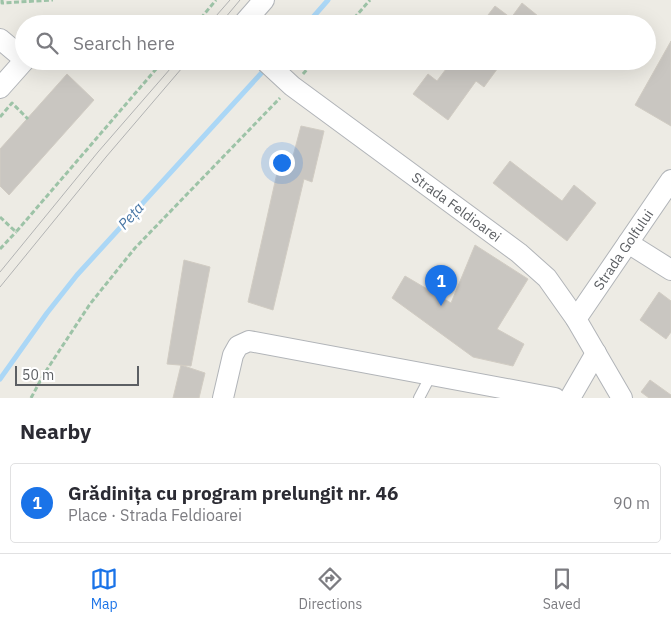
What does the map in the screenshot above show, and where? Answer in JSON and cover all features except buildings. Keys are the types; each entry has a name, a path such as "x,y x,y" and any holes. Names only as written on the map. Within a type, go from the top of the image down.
{"street":[{"path":"251,15 264,0"},
{"path":"0,39 15,52"},
{"path":"0,88 15,70"},
{"name":"Strada Feldioarei","path":"274,70 289,84 520,253 547,278 576,318 622,398"},
{"name":"Strada Golfului","path":"576,318 671,180"},
{"path":"628,243 671,270"},
{"path":"223,398 233,356 238,346 249,341 555,398"},
{"path":"570,398 596,353"}],"lane":[{"path":"419,398 432,375"}],"path":[{"path":"2,0 2,4 52,0"},
{"path":"204,15 216,0"},
{"path":"357,15 370,0"},
{"path":"0,249 156,70"},
{"path":"31,398 44,374 90,304 135,248 304,70"},
{"path":"0,117 12,103 28,119"},
{"path":"0,217 16,232"}],"waterway":[{"name":"Peța","path":"315,15 328,0"},
{"name":"Peța","path":"0,379 77,275 264,70"}],"tram line":[{"path":"217,15 230,0"},
{"path":"228,15 240,0"},
{"path":"0,272 98,152 169,70"},
{"path":"0,287 106,157 180,70"}],"place":[{"name":"Grădinița cu program prelungit nr. 46","path":"441,306"}]}
